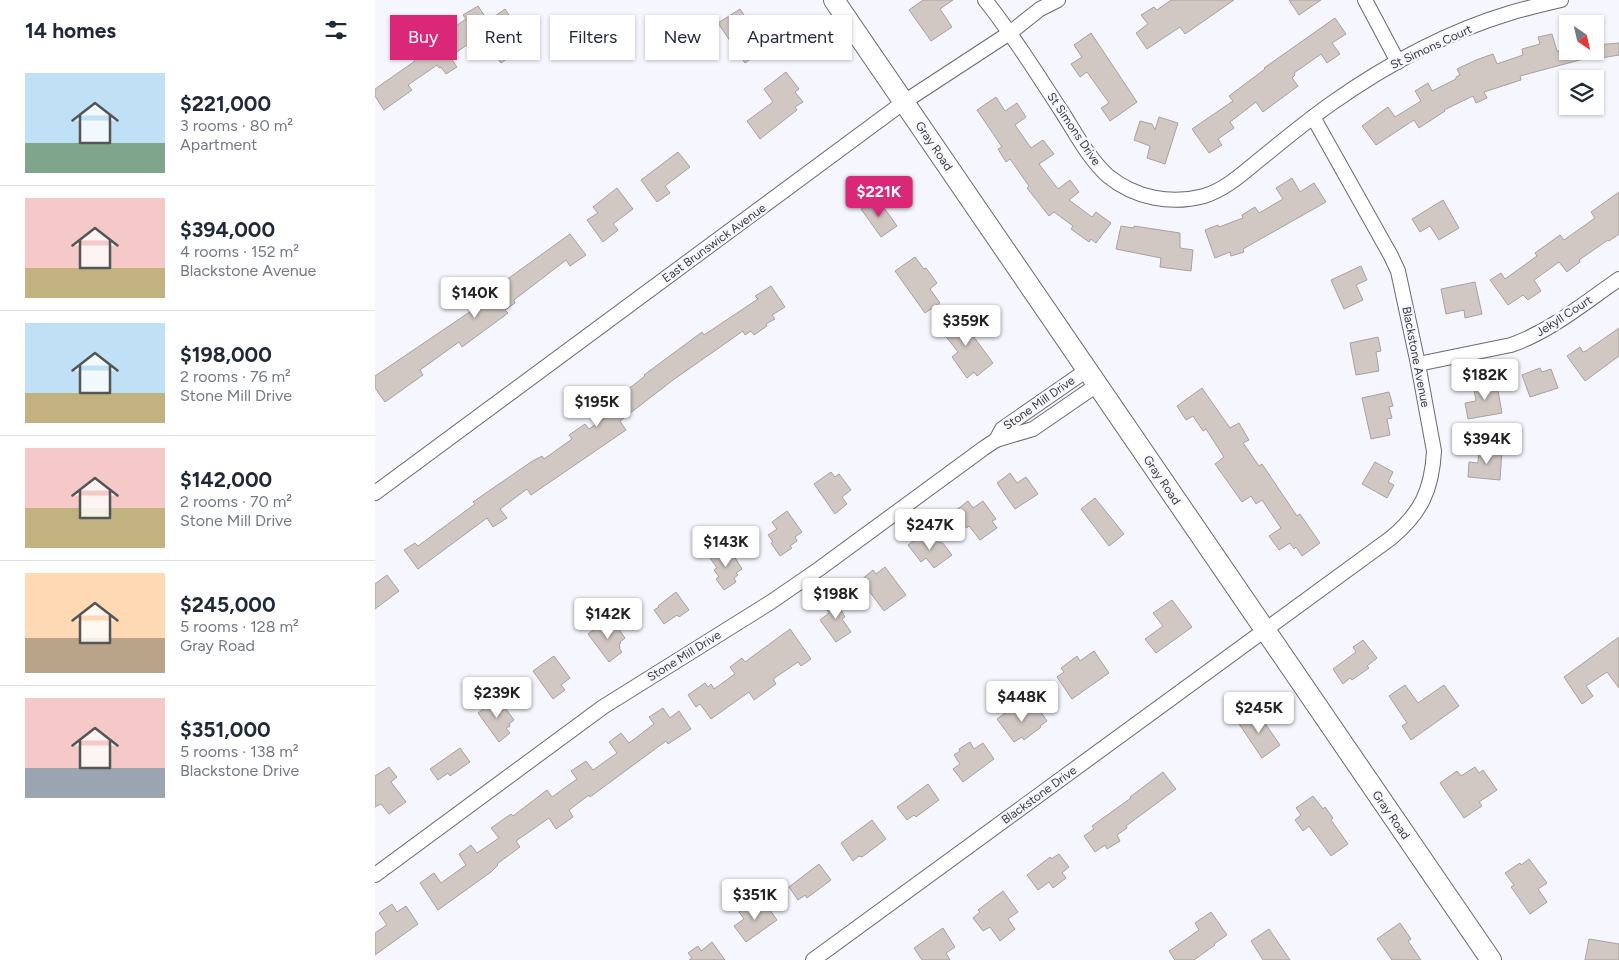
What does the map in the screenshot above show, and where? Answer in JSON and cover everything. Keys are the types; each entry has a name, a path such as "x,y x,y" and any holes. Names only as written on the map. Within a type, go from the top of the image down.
{"street":[{"name":"Gray Road","path":"834,0 1490,960"},
{"name":"St Simons Drive","path":"985,0 1011,32 1099,167 1132,191 1152,198 1172,200 1206,195 1231,183 1313,117"},
{"name":"East Brunswick Avenue","path":"375,493 904,102 1011,32 1040,9 1058,0"},
{"path":"1365,0 1398,62"},
{"name":"St Simons Court","path":"1313,117 1374,75 1465,30 1509,13 1561,0"},
{"name":"Blackstone Avenue","path":"1265,631 1407,525 1425,497 1433,471 1434,451 1398,271 1313,117"},
{"name":"Jekyll Court","path":"1417,364 1511,345 1525,340 1544,331 1619,279"},
{"name":"Stone Mill Drive","path":"377,870 603,707 771,602 819,569 983,448 996,440 1033,430 1092,377"},
{"name":"Blackstone Drive","path":"813,960 1265,631"}],"building":[{"path":"923,0 953,0 940,9 952,27 931,41 909,10"},
{"path":"1171,0 1234,0 1185,34 1180,27 1147,49 1136,33 1148,24 1141,15 1154,7 1157,10"},
{"path":"1289,0 1321,0 1299,15"},
{"path":"478,6 484,15 467,15 467,45 457,52 457,25 466,19 463,15"},
{"path":"505,9 509,15 496,15"},
{"path":"740,9 744,15 731,15"},
{"path":"729,16 729,39 719,24 719,22"},
{"path":"1335,18 1346,34 1332,43 1340,54 1327,63 1321,54 1294,73 1295,75 1292,78 1298,86 1263,112 1256,102 1230,122 1234,128 1218,139 1222,145 1209,153 1192,129 1233,101 1229,96 1264,68"},
{"path":"1091,33 1137,102 1110,121 1101,108 1109,103 1087,72 1080,77 1071,64 1082,57 1074,45"},
{"path":"1552,34 1557,51 1559,51 1559,60 1580,60 1520,76 1521,80 1484,92 1487,98 1476,103 1473,96 1444,110 1419,128 1414,120 1376,145 1362,126 1388,107 1395,117 1421,101 1415,91 1428,83 1432,91 1456,79 1460,75 1457,69 1476,60 1493,54 1497,64 1523,55 1522,49 1540,44 1538,37"},
{"path":"1619,43 1619,55 1604,58 1604,44"},
{"path":"452,60 457,67 446,74 437,65 408,85 412,90 384,110 375,96 375,89 415,61"},
{"path":"786,72 799,89 795,92 803,102 795,107 797,110 760,139 747,121 773,102 764,89"},
{"path":"996,97 1005,111 1017,103 1026,117 1015,125 1031,148 1043,140 1054,154 1039,164 1058,189 1070,180 1079,192 1069,200 1092,217 1096,212 1111,223 1096,243 1091,239 1089,242 1071,229 1073,226 1054,212 1049,216 1027,188 1029,186 1010,159 1006,162 998,149 1002,147 977,110"},
{"path":"1159,117 1178,123 1165,164 1147,158 1150,146 1134,140 1140,121 1152,124 1155,130"},
{"path":"678,152 690,167 665,186 670,193 657,202 641,180"},
{"path":"1292,178 1300,192 1314,183 1326,202 1243,249 1244,252 1231,256 1230,252 1215,258 1205,230 1243,218 1242,215 1255,207 1259,213 1283,199 1276,188"},
{"path":"617,188 633,209 613,224 618,230 603,242 587,220 598,213 593,207"},
{"path":"1619,192 1619,234 1579,260 1580,262 1567,272 1559,262 1534,280 1541,291 1528,300 1523,295 1508,305 1490,280 1501,273 1505,279 1537,256 1535,253 1560,235 1564,240 1595,218 1591,212"},
{"path":"877,198 897,226 881,237 861,209"},
{"path":"1443,200 1459,228 1439,240 1430,226 1420,232 1412,219"},
{"path":"1121,226 1134,228 1134,226 1180,233 1180,248 1193,250 1191,271 1160,267 1161,258 1116,249"},
{"path":"570,234 586,255 570,266 566,260 514,300 515,303 505,310 508,313 462,347 459,342 420,370 423,375 385,402 375,388 375,376 480,305 477,301"},
{"path":"915,257 937,283 930,289 940,303 925,313 895,271"},
{"path":"1361,266 1367,280 1356,285 1363,300 1344,309 1331,280"},
{"path":"1475,282 1482,314 1465,318 1464,310 1446,314 1441,289"},
{"path":"771,286 785,307 772,315 775,319 766,324 767,326 754,335 751,331 745,335 743,331 673,380 620,421 626,430 531,495 527,489 500,509 507,518 493,527 487,518 418,569 404,550 415,543 418,546 475,504 473,502 531,462 542,456 544,459 572,439 569,435 585,424 589,429 628,402 622,394 644,375 702,332 704,335 758,299 755,296"},
{"path":"963,313 973,326 968,329 993,363 977,376 974,372 967,378 952,357 958,352 941,330"},
{"path":"1619,328 1619,356 1585,381 1567,356 1580,347 1583,352 1586,351"},
{"path":"1378,337 1381,351 1376,352 1379,371 1356,375 1350,343"},
{"path":"1540,368 1542,372 1551,369 1558,388 1530,397 1522,375"},
{"path":"1496,380 1502,413 1468,419 1465,403 1476,401 1473,384"},
{"path":"1202,388 1230,428 1239,423 1249,440 1243,443 1259,466 1262,464 1297,516 1300,514 1320,543 1302,556 1296,547 1294,549 1290,543 1279,550 1269,536 1281,528 1262,500 1256,504 1251,496 1242,502 1215,464 1224,457 1206,429 1203,431 1193,416 1186,420 1177,406"},
{"path":"1389,392 1393,406 1389,407 1392,418 1387,419 1390,435 1371,439 1362,398"},
{"path":"1479,448 1502,450 1500,480 1468,477 1469,462 1478,463"},
{"path":"1375,462 1393,472 1388,482 1394,485 1387,498 1362,484"},
{"path":"831,472 835,477 839,474 851,490 842,497 847,504 835,514 814,484"},
{"path":"1010,473 1017,483 1026,477 1038,494 1015,509 997,483"},
{"path":"1095,498 1124,534 1109,546 1081,509"},
{"path":"968,501 973,508 983,501 996,519 992,521 997,528 980,540 969,526 967,528 955,511"},
{"path":"787,511 802,532 795,537 797,541 790,546 792,548 780,556 768,535 777,529 772,522"},
{"path":"933,535 939,543 942,542 952,555 934,568 926,558 921,562 908,545 920,536 924,541"},
{"path":"728,546 742,569 736,573 738,575 734,578 736,582 724,590 716,579 719,577 714,570 717,568 710,558"},
{"path":"885,567 906,595 884,611 861,580 873,570 876,574"},
{"path":"387,575 399,591 375,609 375,584"},
{"path":"676,592 689,610 679,617 677,615 664,624 654,610"},
{"path":"837,597 845,607 841,610 845,617 842,619 851,632 836,642 820,620 829,613 824,606"},
{"path":"1172,600 1192,627 1156,653 1145,639 1163,626 1153,613"},
{"path":"612,619 625,638 619,644 622,652 609,662 588,634 601,624 603,626"},
{"path":"790,629 811,659 801,666 798,662 773,679 776,684 754,700 749,692 711,719 700,704 696,707 688,695 705,683 708,687 711,684 714,689 735,674 730,667 742,658 745,662"},
{"path":"1619,637 1619,688 1607,672 1586,686 1593,696 1582,704 1564,677"},
{"path":"1363,640 1377,658 1367,666 1369,668 1343,684 1333,669 1356,652 1353,647"},
{"path":"1094,651 1109,673 1072,699 1057,677 1064,672 1061,668 1077,656 1080,661"},
{"path":"554,656 570,678 561,685 565,690 553,699 533,671"},
{"path":"1405,685 1418,703 1444,685 1459,706 1411,740 1402,726 1407,723 1389,696"},
{"path":"498,698 514,720 506,728 510,733 499,742 478,713"},
{"path":"1036,705 1047,721 1024,740 1022,737 1014,742 997,719 1015,706 1022,715"},
{"path":"663,708 670,718 679,711 691,729 668,744 666,741 590,797 589,795 569,810 573,817 556,829 549,818 516,841 520,847 497,864 491,872 438,910 420,883 434,873 441,883 466,865 459,854 471,845 477,853 499,838 491,828 511,814 513,816 547,790 552,797 577,779 571,771 586,761 593,770 617,753 609,742 621,733 629,743 654,724 649,717"},
{"path":"1253,710 1260,720 1262,719 1280,745 1262,758 1237,721"},
{"path":"970,742 974,749 983,743 994,759 963,782 953,769 960,764 954,755 960,751 959,749"},
{"path":"460,748 470,762 450,776 448,773 438,780 430,769"},
{"path":"389,767 397,777 391,782 406,802 389,814 381,804 375,807 375,776"},
{"path":"1475,767 1479,773 1483,770 1497,790 1479,802 1482,806 1464,818 1440,783 1457,771 1461,776"},
{"path":"1163,772 1176,789 1126,826 1127,828 1117,835 1120,841 1107,849 1105,845 1095,852 1084,836 1094,829 1092,826"},
{"path":"928,784 939,800 916,817 914,815 907,820 897,807"},
{"path":"1313,796 1323,809 1325,807 1333,818 1331,820 1348,844 1331,856 1309,826 1303,831 1295,820 1301,815 1296,808"},
{"path":"872,820 886,839 862,857 859,856 853,861 841,843"},
{"path":"1059,854 1069,867 1062,873 1066,878 1053,888 1049,882 1038,890 1027,875 1050,857 1051,859"},
{"path":"1529,859 1547,883 1538,889 1547,902 1530,914 1511,887 1514,885 1505,873"},
{"path":"819,864 831,880 807,898 805,895 798,900 789,887"},
{"path":"1003,891 1018,912 1008,919 1015,929 1000,941 990,927 983,931 973,918 980,912 978,910"},
{"path":"765,903 777,920 746,942 734,926 744,919 739,912 748,905 753,912"},
{"path":"392,904 397,912 406,906 418,924 375,955 375,933 387,925 379,913"},
{"path":"1211,912 1227,935 1194,960 1175,960 1169,951 1199,930 1195,923"},
{"path":"1400,923 1411,939 1408,941 1421,960 1392,960 1377,939"},
{"path":"943,928 955,947 946,953 950,960 922,960 914,948"},
{"path":"1269,929 1290,960 1263,960 1251,941"},
{"path":"1589,939 1619,944 1619,960 1585,960"},
{"path":"712,942 725,960 689,960 692,958 688,953 698,946 701,951"}]}
